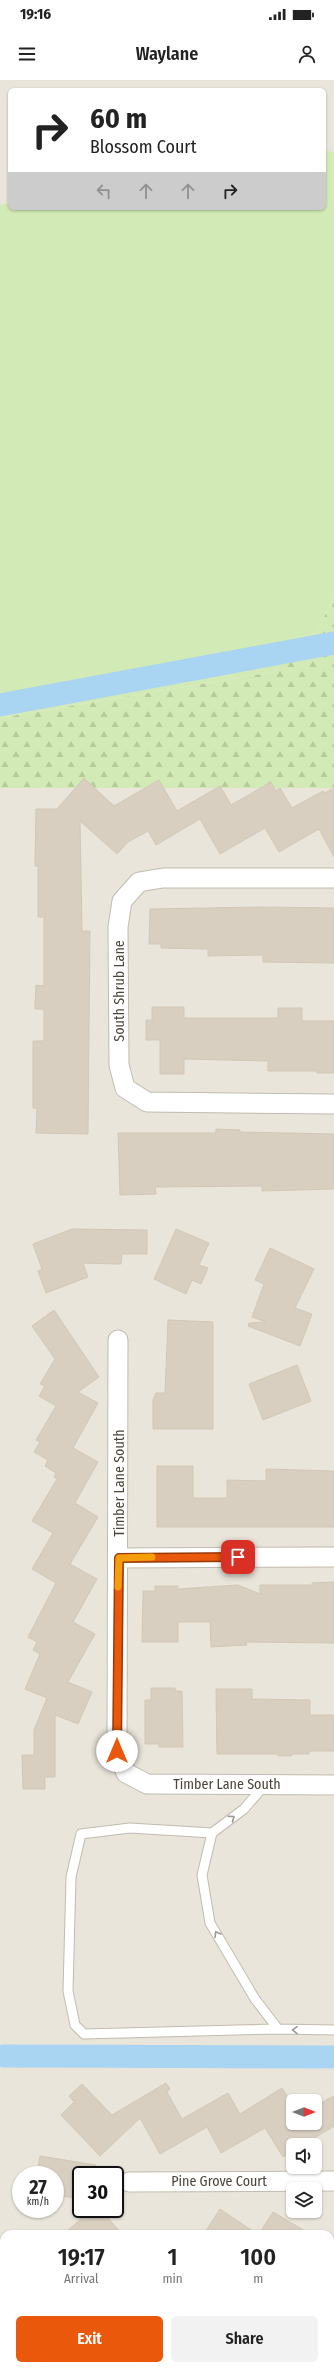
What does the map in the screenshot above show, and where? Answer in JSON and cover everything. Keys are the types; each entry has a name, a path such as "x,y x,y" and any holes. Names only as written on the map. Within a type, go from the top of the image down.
{"street":[{"name":"South Shrub Lane","path":"334,878 163,878 139,882 122,901 118,927 119,1065 125,1088 147,1102 334,1104"},
{"name":"Timber Lane South","path":"118,1340 119,1558 117,1751 126,1773 147,1784 334,1784"},
{"path":"119,1558 334,1557"},
{"name":"Pine Grove Court","path":"129,2182 334,2181"}],"lane":[{"path":"266,1784 244,1809 212,1833 202,1875 210,1922 256,1999 278,2029"},
{"path":"212,1833 130,1828 81,1834 71,1877 68,1991 75,2025 84,2034 278,2029 334,2030"}],"shaded area":[{"path":"0,80 334,80 334,152 326,150 326,88 8,88 8,203 0,205"},
{"path":"0,788 334,788 334,2230 0,2230"}],"green space":[{"path":"326,150 334,152 334,596 319,628 273,672 0,718 0,205 8,203 8,210 326,210"},
{"path":"334,596 334,788 0,788 0,718 273,672 319,628"}],"building":[{"path":"84,778 114,806 159,780 177,811 220,786 231,805 271,782 276,791 280,788 292,808 323,791 324,793 334,788 334,857 319,829 279,852 265,828 220,854 200,819 156,845 148,831 128,842 117,854 80,821 82,931 90,931 88,1134 36,1133 37,1108 33,1108 33,1041 44,1041 44,1009 35,1009 36,985 44,986 44,917 38,917 38,866 35,866 36,809 57,809"},
{"path":"263,907 334,908 334,963 263,962 263,955 208,956 208,949 161,948 161,944 149,944 150,909"},
{"path":"152,1007 184,1007 184,1018 278,1018 278,1008 302,1008 302,1021 334,1021 334,1073 317,1073 317,1071 268,1071 268,1061 184,1059 184,1074 160,1074 160,1040 146,1040 146,1020 152,1020"},
{"path":"216,1129 240,1130 240,1132 334,1134 334,1189 262,1191 262,1186 155,1187 156,1194 120,1195 118,1133 216,1133"},
{"path":"72,1229 147,1230 147,1254 122,1254 121,1264 83,1263 88,1277 46,1293 38,1271 42,1269 33,1244"},
{"path":"176,1229 209,1243 199,1265 208,1268 201,1284 192,1280 186,1294 154,1279"},
{"path":"270,1248 314,1269 295,1308 312,1314 300,1346 248,1326 249,1323 266,1322 252,1317 264,1284 255,1280"},
{"path":"54,1310 99,1377 78,1392 98,1403 73,1448 98,1462 75,1503 98,1517 70,1564 97,1579 73,1622 95,1634 68,1682 92,1692 78,1724 55,1715 55,1777 45,1777 45,1789 23,1789 22,1755 34,1755 34,1730 47,1698 25,1689 40,1654 33,1650 37,1642 28,1637 56,1583 32,1569 53,1533 32,1521 57,1479 54,1477 56,1473 45,1466 48,1460 34,1452 40,1442 36,1440 56,1406 39,1396 45,1386 40,1384 55,1359 32,1326"},
{"path":"168,1320 213,1322 213,1429 153,1429 153,1400 156,1393 165,1393"},
{"path":"297,1365 311,1401 263,1420 249,1384"},
{"path":"157,1466 193,1466 193,1498 227,1498 227,1480 266,1481 266,1469 334,1471 334,1527 157,1527"},
{"path":"334,1582 334,1643 246,1642 247,1645 211,1647 210,1622 178,1622 178,1642 142,1642 143,1591 155,1591 155,1586 178,1586 178,1589 238,1585 260,1594 260,1585 312,1585 312,1583"},
{"path":"151,1688 175,1688 175,1691 182,1691 183,1747 159,1747 159,1744 145,1744 145,1700 151,1700"},
{"path":"216,1689 252,1689 252,1699 310,1700 310,1715 334,1715 334,1751 309,1751 309,1754 293,1754 291,1756 279,1756 277,1754 217,1754"},
{"path":"166,2083 170,2089 167,2092 182,2119 228,2093 240,2114 282,2088 286,2094 286,2130 322,2130 322,2102 334,2096 334,2126 314,2138 286,2138 286,2155 283,2157 265,2128 221,2153 207,2127 160,2154 140,2118 100,2156 61,2115 74,2102 69,2096 82,2084 112,2115"},
{"path":"40,2156 96,2165 72,2166 72,2198 64,2196 64,2166 38,2166"},
{"path":"220,2209 251,2230 207,2230"},
{"path":"273,2212 303,2230 262,2230"},
{"path":"82,2218 108,2218 118,2230 68,2230"}],"waterway":[{"path":"0,705 334,643"},
{"path":"4,2056 334,2057"}],"slow traffic":[{"path":"118,1587 119,1558 152,1557"}],"route":[{"path":"117,1751 119,1558 238,1557"}]}
